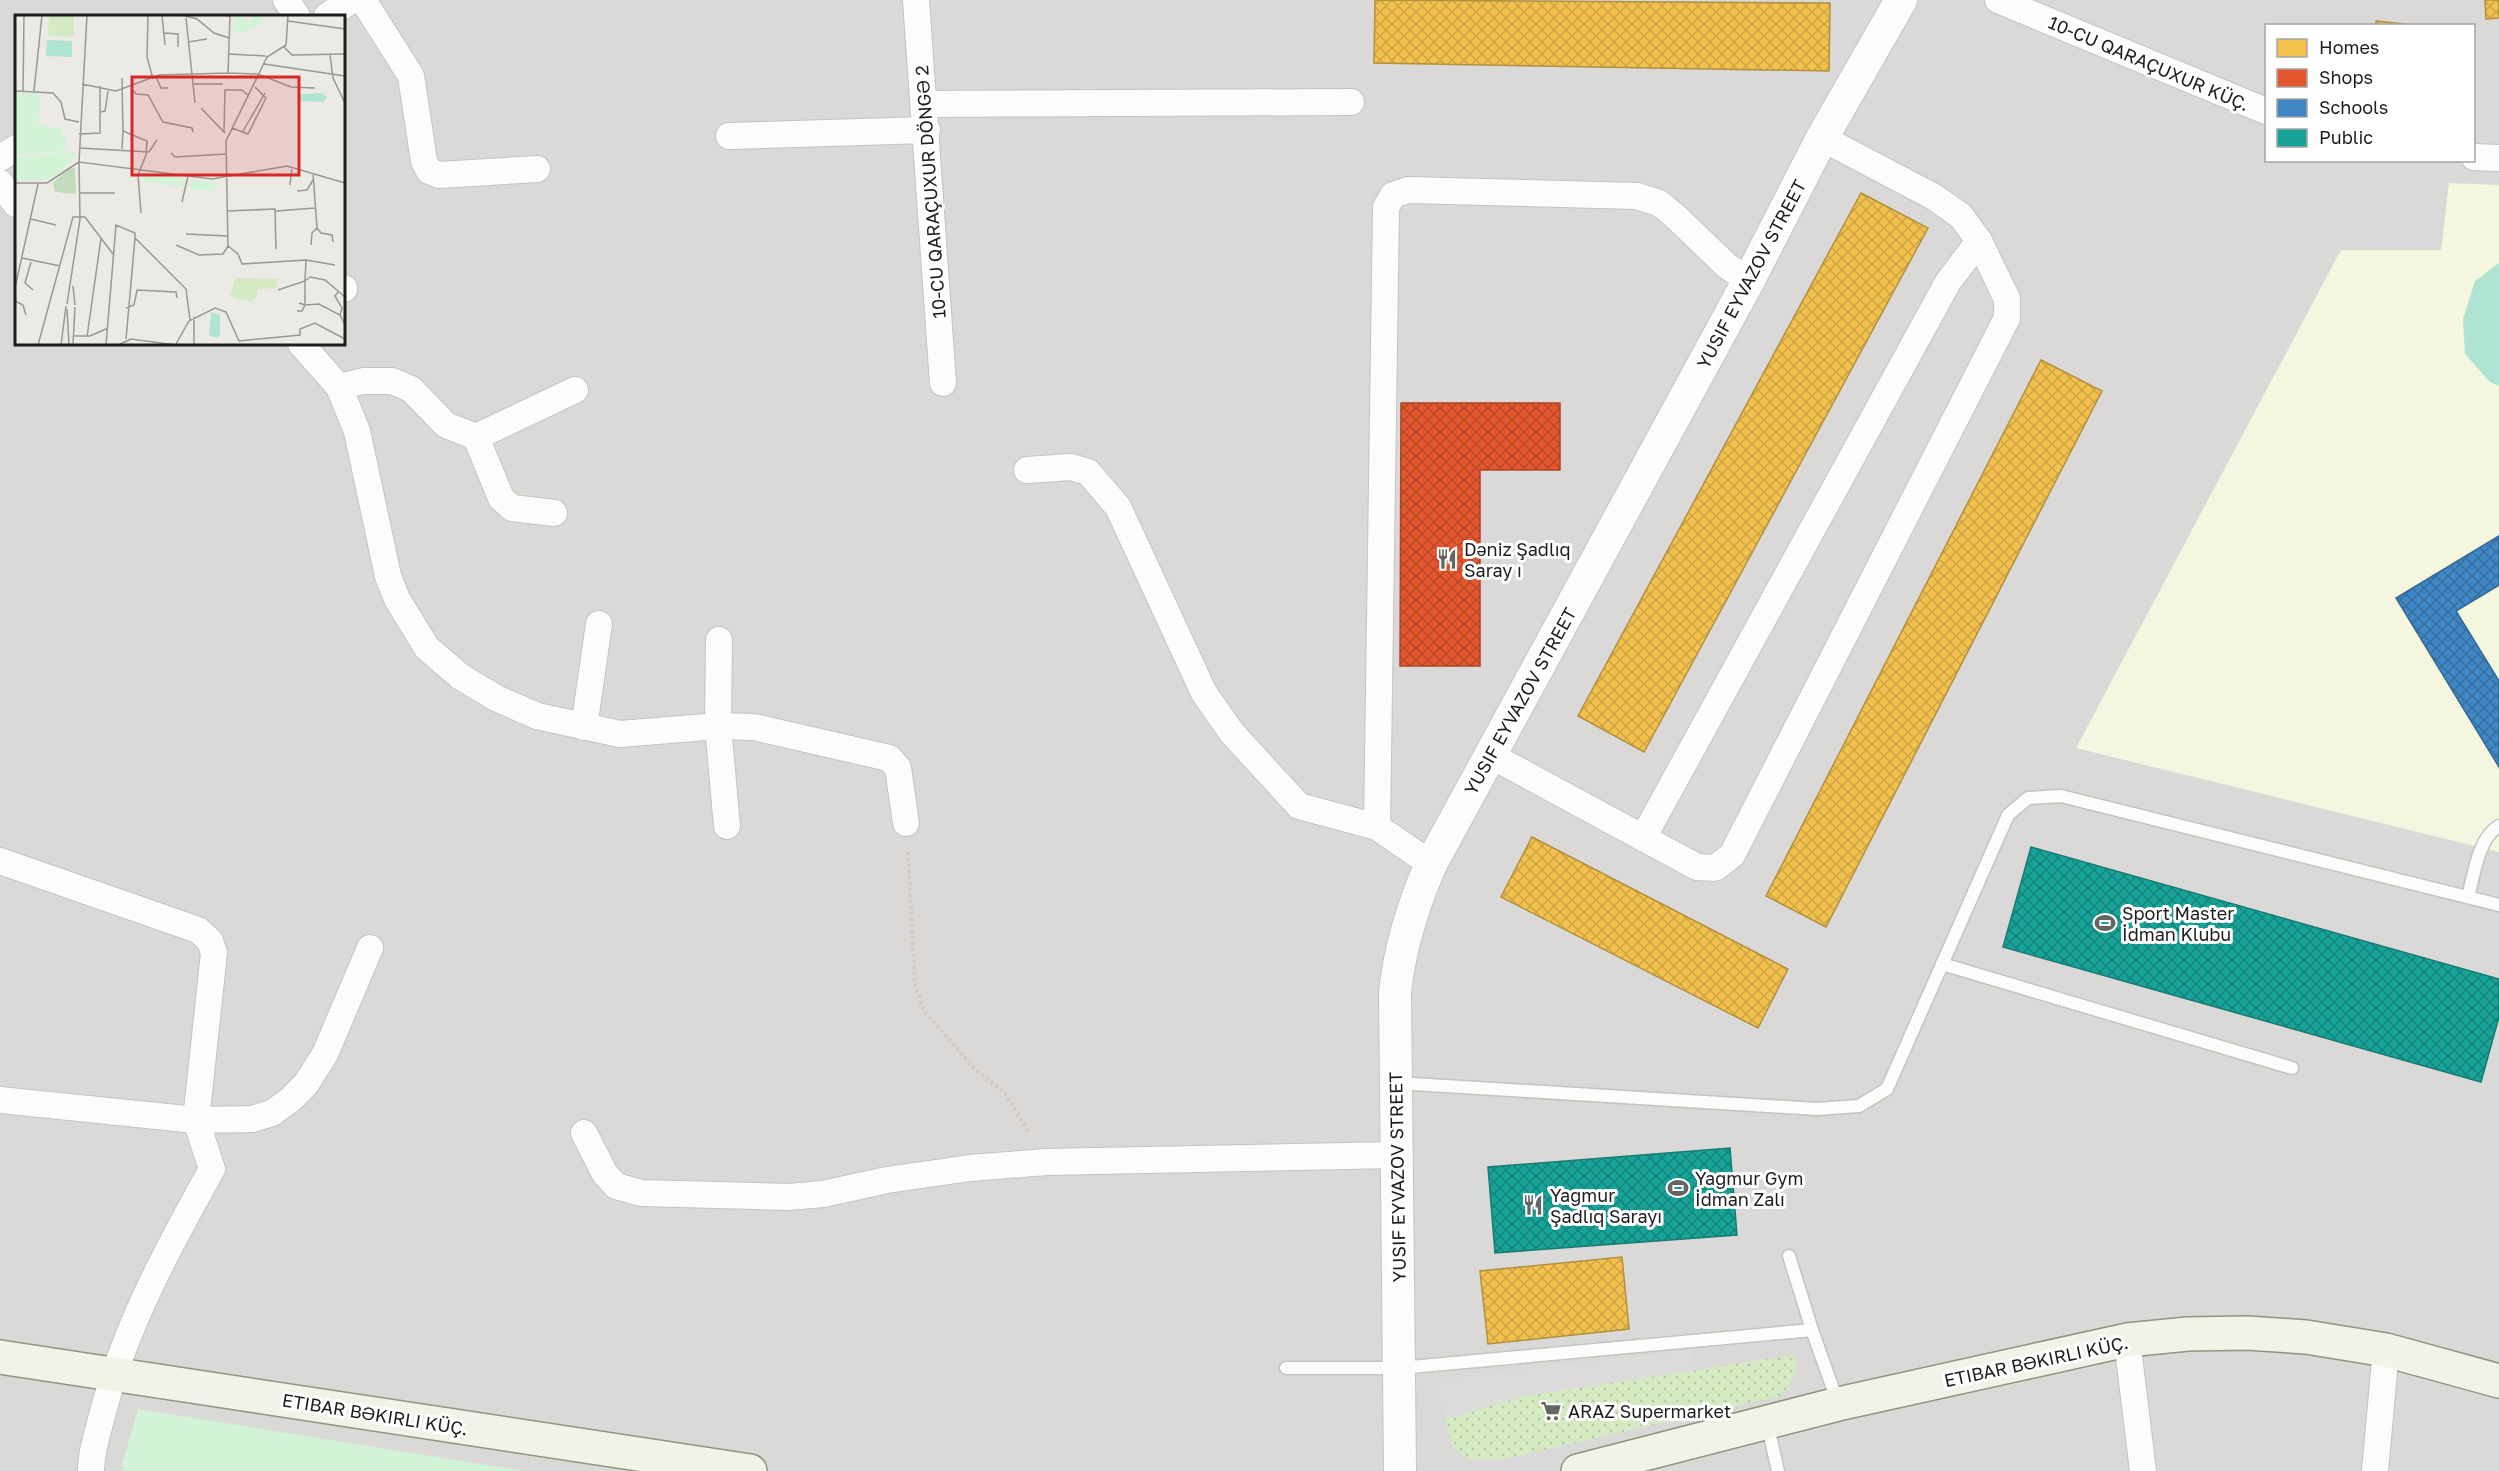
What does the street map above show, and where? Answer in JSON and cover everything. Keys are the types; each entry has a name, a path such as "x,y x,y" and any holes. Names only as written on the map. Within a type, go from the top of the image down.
{"main road":[{"name":"ETIBAR BƏKIRLI KÜÇ.","path":"1593,1469 1838,1404 2127,1340 2188,1334 2247,1333 2306,1336 2386,1350 2499,1381"},
{"name":"ETIBAR BƏKIRLI KÜÇ.","path":"0,1357 750,1471"}],"street":[{"path":"286,0 296,15"},
{"path":"329,15 352,0"},
{"path":"363,0 411,76 424,161 429,171 439,175 537,169"},
{"name":"10-CU QARAÇUXUR DÖNGƏ 2","path":"916,0 927,130 943,383"},
{"name":"YUSIF EYVAZOV STREET","path":"1400,1471 1395,992 1398,961 1418,893 1431,864 1749,280 1822,138 1900,0"},
{"name":"10-CU QARAÇUXUR KÜÇ.","path":"1998,0 2265,111"},
{"path":"925,104 1351,102"},
{"path":"729,136 927,130"},
{"path":"1490,755 1697,867 1715,868 1732,855 2007,318 2007,299 1979,241 1961,216 1934,197 1822,138"},
{"path":"0,158 15,149"},
{"path":"2475,157 2499,158"},
{"path":"0,183 15,203"},
{"path":"1377,827 1386,207 1393,195 1408,190 1637,196 1659,204 1676,216 1713,254 1749,280"},
{"path":"1643,838 1948,282 1979,241"},
{"path":"302,345 339,387 357,431 388,576 397,599 427,648 461,677 496,698 537,716 620,734 718,726 754,727 889,758 898,768 906,823"},
{"path":"339,387 363,381 392,381 411,389 446,425 476,437 501,498 512,508 554,513"},
{"path":"476,437 575,390"},
{"path":"1027,470 1071,467 1088,472 1118,507 1204,693 1232,733 1299,806 1377,827 1431,864"},
{"path":"584,727 599,624"},
{"path":"719,640 718,726 727,826"},
{"path":"0,861 198,930 210,941 214,953 212,995 196,1120 212,1169 169,1246 113,1373 96,1437 91,1471"},
{"path":"0,1100 196,1120 252,1119 272,1113 290,1101 306,1083 325,1054 370,948"},
{"path":"584,1133 610,1180 616,1186 641,1193 800,1196 970,1168 1046,1162 1397,1155"},
{"path":"2127,1340 2143,1471"},
{"path":"2374,1471 2386,1350"}],"lane":[{"path":"1396,1083 1817,1109 1859,1106 1887,1089 2008,815 2028,798 2061,796 2499,905"},
{"path":"2468,897 2481,848 2493,829 2499,826"},
{"path":"1942,964 2292,1068"},
{"path":"1789,1256 1838,1404"},
{"path":"1286,1368 1400,1368 1812,1330"},
{"path":"1767,1421 1778,1471"}],"path":[{"path":"906,823 915,984 924,1011 973,1067 1005,1093 1046,1162"}],"shaded area":[{"path":"0,0 2499,0 2499,1471 0,1471"},
{"path":"2449,183 2499,185 2499,852 2076,748 2341,250 2441,250"},
{"path":"1692,1350 1697,1370 1525,1396 1444,1419 1436,1379"}],"green space":[{"path":"2499,263 2499,386 2490,382 2465,354 2463,319 2475,281"},
{"path":"1795,1355 1794,1378 1780,1396 1500,1460 1471,1459 1454,1450 1444,1419 1525,1396"},
{"path":"138,1409 524,1471 124,1471 122,1465"}],"building: Homes":[{"path":"1375,0 1830,3 1829,71 1374,63"},
{"path":"2485,0 2499,0 2499,18 2486,19"},
{"path":"2376,21 2404,24 2376,24"},
{"path":"1861,193 1928,228 1644,752 1578,716"},
{"path":"2041,360 2102,391 1826,927 1766,896"},
{"path":"1532,837 1788,969 1758,1028 1501,897"},
{"path":"1622,1257 1629,1329 1488,1344 1480,1271"}],"building: Shops":[{"path":"1401,403 1560,403 1560,470 1480,470 1480,666 1400,666"}],"building: Schools":[{"path":"2499,536 2499,585 2456,611 2499,681 2499,767 2396,598"}],"building: Public":[{"path":"2031,847 2499,979 2499,1017 2481,1082 2003,947"},
{"path":"1730,1148 1737,1235 1495,1253 1488,1167"}],"place":[{"name":"Dəniz Şadlıq Saray ı","path":"1447,559"},
{"name":"Sport Master İdman Klubu","path":"2105,923"},
{"name":"Yağmur Gym İdman Zalı","path":"1678,1188"},
{"name":"Yağmur Şadlıq Sarayı","path":"1533,1205"},
{"name":"ARAZ Supermarket","path":"1551,1411"}]}
